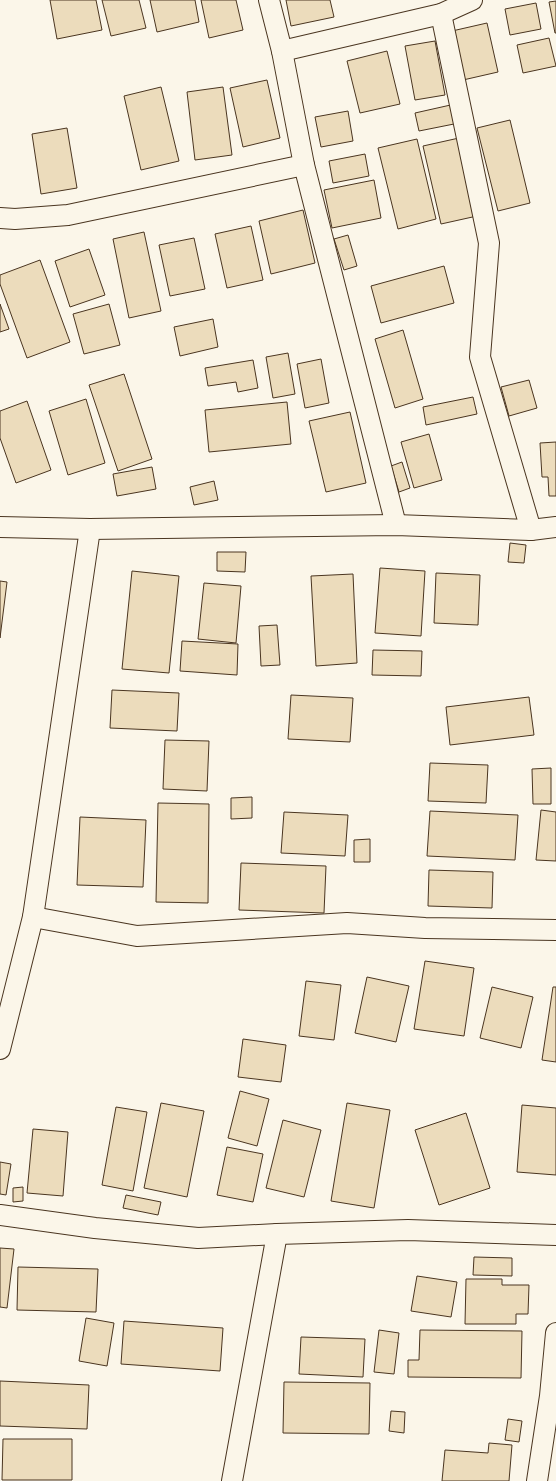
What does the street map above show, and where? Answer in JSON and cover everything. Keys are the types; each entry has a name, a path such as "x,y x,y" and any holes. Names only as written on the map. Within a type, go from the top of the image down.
{"street":[{"path":"268,0 282,51 304,165 396,524"},
{"path":"282,51 441,14 472,0"},
{"path":"441,14 489,243 480,357 531,530"},
{"path":"0,218 15,219 68,216 304,165"},
{"path":"0,527 90,529 396,524 531,530 556,528"},
{"path":"0,1049 33,917 90,529"},
{"path":"33,917 137,936 348,923 425,928 556,930"},
{"path":"0,1215 95,1228 198,1238 408,1230 556,1235"},
{"path":"232,1481 277,1234"},
{"path":"537,1481 550,1396 556,1332"}],"building":[{"path":"50,0 96,0 102,30 57,39"},
{"path":"102,0 139,0 146,28 111,36"},
{"path":"150,0 195,0 199,22 157,32"},
{"path":"201,0 236,0 243,30 209,38"},
{"path":"286,0 330,0 334,17 291,26"},
{"path":"556,1 556,33 555,33 549,2"},
{"path":"536,3 541,29 510,35 505,9"},
{"path":"487,23 498,72 463,80 452,31"},
{"path":"549,38 556,66 523,73 517,45"},
{"path":"435,41 445,95 415,100 405,46"},
{"path":"387,51 400,104 360,113 347,61"},
{"path":"267,80 280,138 243,147 230,88"},
{"path":"161,87 179,161 141,170 124,96"},
{"path":"223,87 232,155 195,160 187,92"},
{"path":"455,104 459,123 419,131 415,113"},
{"path":"348,111 353,141 321,147 315,117"},
{"path":"510,120 530,203 498,211 477,128"},
{"path":"67,128 77,188 41,194 32,134"},
{"path":"459,138 477,216 441,224 423,146"},
{"path":"417,139 436,219 398,229 378,148"},
{"path":"365,154 369,176 333,183 329,161"},
{"path":"374,180 381,218 332,228 324,190"},
{"path":"303,210 315,263 271,274 259,221"},
{"path":"251,226 263,280 227,288 215,234"},
{"path":"144,232 161,311 129,318 113,239"},
{"path":"348,235 357,266 344,270 334,239"},
{"path":"194,238 205,289 170,296 159,245"},
{"path":"89,249 105,295 70,307 55,261"},
{"path":"40,260 70,342 27,358 0,284 0,275"},
{"path":"444,266 454,303 381,323 371,286"},
{"path":"0,304 9,329 0,332"},
{"path":"109,304 120,345 84,354 73,314"},
{"path":"213,319 218,347 180,356 174,327"},
{"path":"403,330 423,399 395,408 375,339"},
{"path":"288,353 295,394 273,398 266,357"},
{"path":"321,359 329,403 305,408 297,364"},
{"path":"253,360 258,388 238,392 236,382 208,386 205,368"},
{"path":"124,374 152,459 118,471 89,385"},
{"path":"529,380 537,408 509,416 501,387"},
{"path":"473,397 477,414 426,425 423,407"},
{"path":"86,399 105,463 68,475 49,411"},
{"path":"27,401 51,470 16,483 0,438 0,411"},
{"path":"287,402 291,444 209,452 205,410"},
{"path":"350,412 366,483 326,492 309,421"},
{"path":"429,434 442,480 414,488 401,442"},
{"path":"556,442 556,496 549,496 548,477 542,477 540,443"},
{"path":"402,462 410,488 399,492 391,466"},
{"path":"152,467 156,489 117,496 113,474"},
{"path":"214,481 218,500 194,505 190,487"},
{"path":"510,543 526,545 524,563 508,562"},
{"path":"217,552 246,552 245,572 217,571"},
{"path":"380,568 425,571 421,636 375,633"},
{"path":"132,571 179,576 169,673 122,669"},
{"path":"436,573 480,575 478,625 434,623"},
{"path":"353,574 357,663 316,666 311,576"},
{"path":"0,581 7,582 0,638"},
{"path":"204,583 241,586 236,643 198,639"},
{"path":"277,625 280,665 261,666 259,626"},
{"path":"182,641 238,644 237,675 180,671"},
{"path":"373,650 422,651 421,676 372,675"},
{"path":"112,690 179,693 177,731 110,728"},
{"path":"291,695 353,698 350,742 288,739"},
{"path":"529,697 534,735 450,745 446,707"},
{"path":"165,740 209,741 207,791 163,789"},
{"path":"430,763 488,765 486,803 428,801"},
{"path":"551,768 551,804 533,804 532,769"},
{"path":"252,797 252,818 231,819 231,798"},
{"path":"158,803 209,804 208,903 156,902"},
{"path":"541,810 556,812 556,861 536,860"},
{"path":"430,811 518,815 515,860 427,856"},
{"path":"284,812 348,815 345,856 281,853"},
{"path":"80,817 146,820 143,887 77,885"},
{"path":"370,839 370,862 354,862 354,840"},
{"path":"241,863 326,866 324,913 239,910"},
{"path":"429,870 493,872 492,908 428,906"},
{"path":"425,961 474,968 464,1036 414,1029"},
{"path":"367,977 409,986 396,1042 355,1033"},
{"path":"306,981 341,985 334,1040 299,1036"},
{"path":"492,987 533,997 521,1048 480,1038"},
{"path":"553,987 556,987 556,1062 542,1060"},
{"path":"243,1039 286,1045 281,1082 238,1077"},
{"path":"240,1091 269,1099 257,1146 228,1138"},
{"path":"161,1103 204,1111 187,1197 144,1188"},
{"path":"347,1103 390,1110 374,1208 331,1201"},
{"path":"522,1105 556,1108 556,1175 517,1172"},
{"path":"116,1107 147,1112 133,1191 102,1185"},
{"path":"466,1113 490,1188 439,1205 415,1130"},
{"path":"283,1120 321,1130 304,1197 266,1188"},
{"path":"33,1129 68,1132 63,1196 27,1193"},
{"path":"227,1147 263,1154 253,1202 217,1195"},
{"path":"0,1162 11,1164 6,1195 0,1194"},
{"path":"23,1187 23,1201 13,1202 13,1188"},
{"path":"126,1195 161,1202 158,1215 123,1208"},
{"path":"0,1248 14,1249 7,1308 0,1307"},
{"path":"474,1257 512,1258 512,1276 473,1275"},
{"path":"18,1267 98,1269 96,1312 17,1310"},
{"path":"417,1276 457,1282 451,1317 411,1311"},
{"path":"466,1279 502,1279 502,1285 529,1285 528,1314 516,1314 516,1324 465,1324"},
{"path":"86,1318 114,1323 107,1366 79,1361"},
{"path":"124,1321 223,1328 220,1371 121,1364"},
{"path":"379,1330 399,1333 394,1374 374,1372"},
{"path":"420,1330 522,1331 521,1378 408,1377 408,1360 419,1360"},
{"path":"301,1337 365,1339 363,1377 299,1374"},
{"path":"0,1381 89,1385 87,1429 0,1426"},
{"path":"284,1382 370,1383 369,1434 283,1433"},
{"path":"391,1411 405,1412 404,1433 389,1431"},
{"path":"508,1419 522,1421 519,1442 505,1440"},
{"path":"3,1439 72,1439 72,1480 2,1480"},
{"path":"489,1443 512,1445 509,1481 442,1481 445,1450 488,1453"}]}
